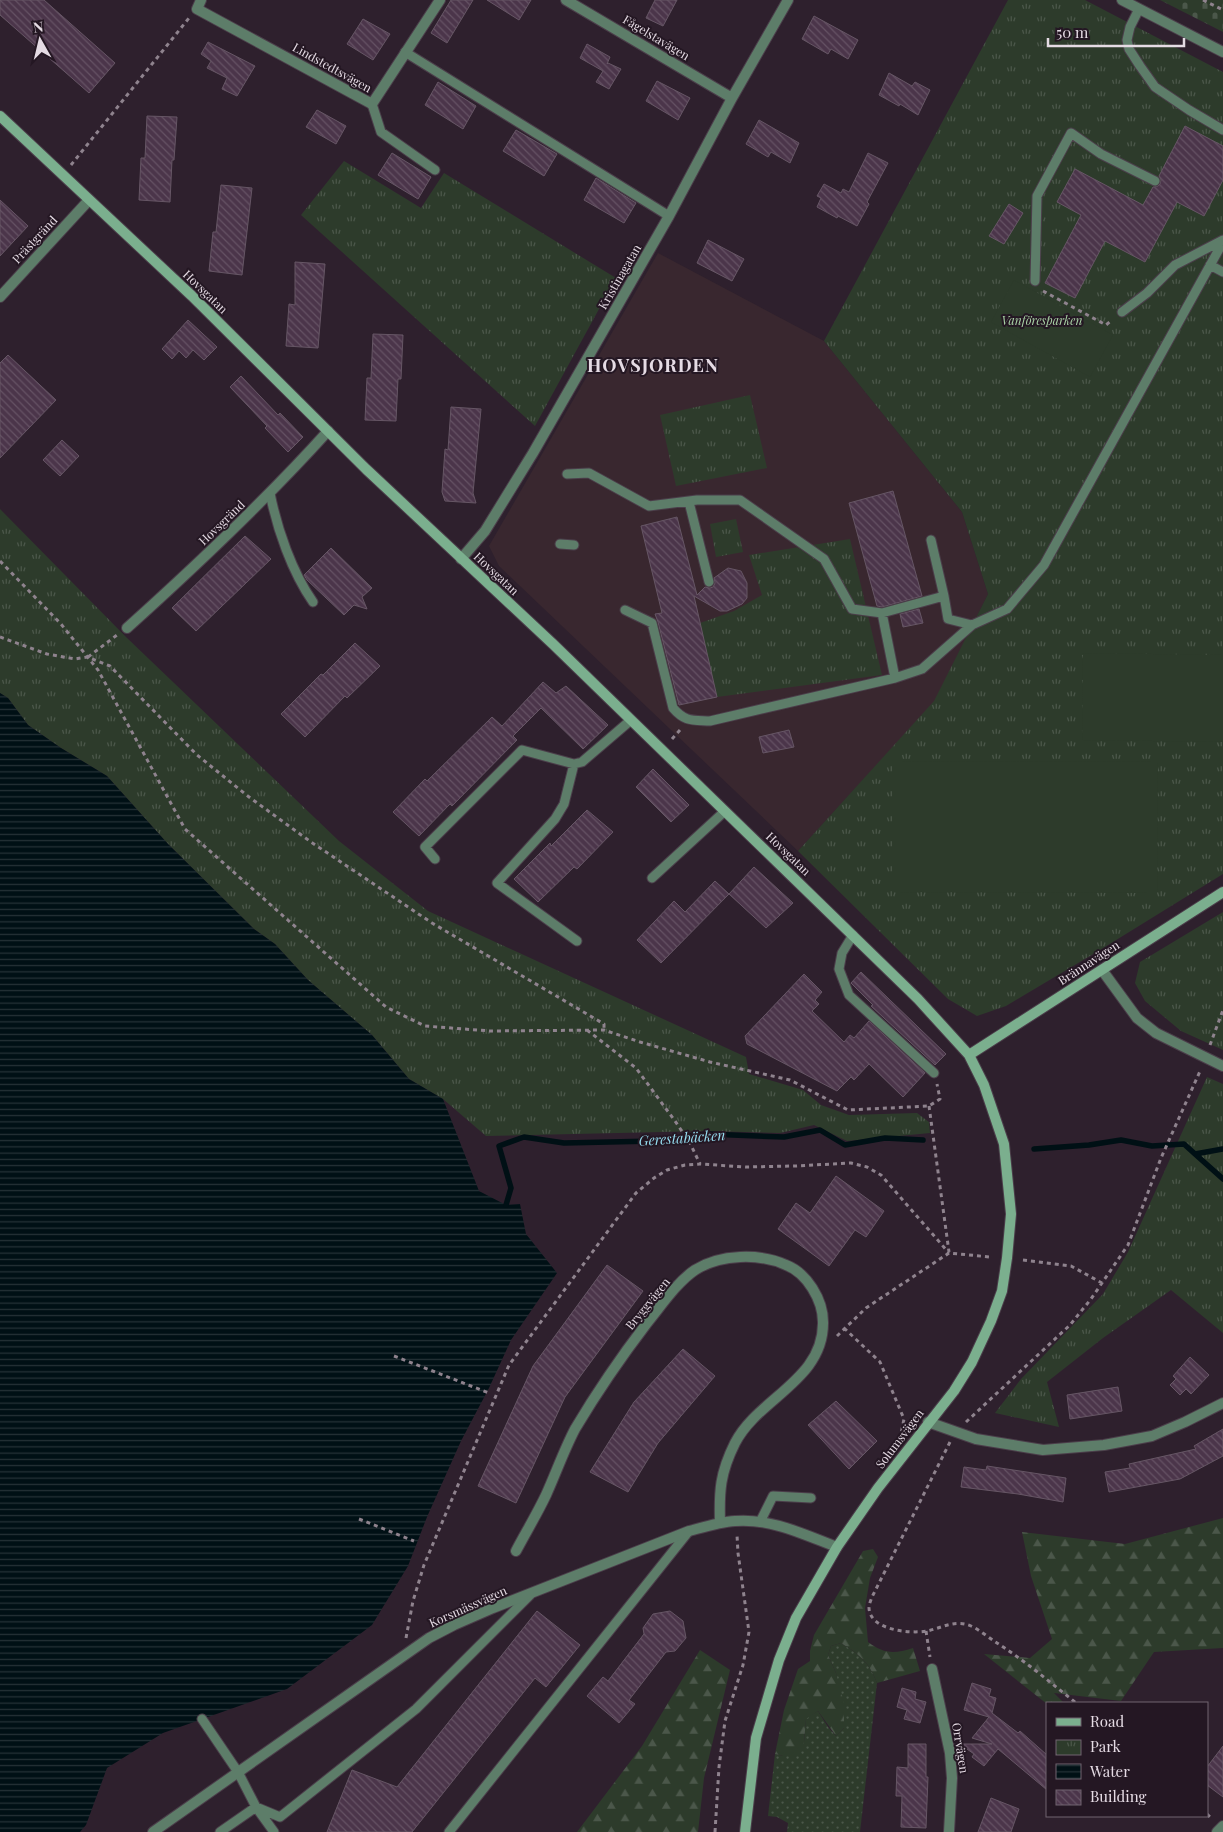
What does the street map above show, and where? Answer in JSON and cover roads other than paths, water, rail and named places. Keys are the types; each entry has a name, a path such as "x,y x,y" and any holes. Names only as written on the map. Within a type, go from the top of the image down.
{"main road":[{"name":"Hovsgatan","path":"0,116 198,303 461,559 632,720 854,935 918,999 970,1055"},
{"name":"Brännavägen","path":"970,1055 1223,892"},
{"name":"Solumsvägen","path":"745,1832 756,1738 779,1660 796,1618 838,1547 878,1488 954,1391 976,1354 1002,1291 1008,1258 1010,1214 1004,1144 984,1085 970,1055"}],"street":[{"name":"Lindstedtsvägen","path":"199,4 372,104 440,0"},
{"name":"Fågelstavägen","path":"566,0 732,98"},
{"name":"Kristinagatan","path":"461,559 485,531 533,453 669,216 732,98 788,0"},
{"path":"1122,0 1223,52"},
{"name":"Prästgränd","path":"0,297 89,200"},
{"name":"Hovsgränd","path":"127,628 190,572 270,494 328,431"},
{"path":"1102,970 1137,1018 1156,1033 1223,1066"},
{"name":"Bryggvägen","path":"516,1551 546,1496 574,1431 615,1365 670,1294 695,1270 720,1260 740,1257 760,1258 779,1262 794,1268 807,1281 818,1299 824,1320 823,1334 819,1347 806,1371 752,1420 735,1442 721,1479 720,1523"},
{"path":"928,1422 976,1439 1043,1450 1104,1445 1152,1436 1223,1403"},
{"name":"Korsmässvägen","path":"153,1832 429,1638 454,1625 689,1531 720,1523 736,1521 760,1522 787,1528 838,1547"},
{"name":"Orrvägen","path":"932,1669 950,1753 952,1778 949,1832"},
{"path":"1218,1832 1223,1826"}],"lane":[{"path":"1140,9 1130,27 1127,40 1129,49 1140,66 1155,87 1223,130"},
{"path":"406,52 669,216"},
{"path":"372,104 381,132 435,170"},
{"path":"1035,282 1037,196 1070,133 1101,154 1155,181"},
{"path":"626,610 652,623 673,708 681,717 688,720 710,720 895,678 922,669 972,625 1006,609 1044,566 1223,241"},
{"path":"1122,312 1147,293 1175,265 1223,241"},
{"path":"1210,265 1223,272"},
{"path":"567,474 589,473 650,506 740,500 824,560 852,609 882,613 944,596"},
{"path":"270,494 274,514 290,558 302,586 313,602"},
{"path":"689,502 709,582"},
{"path":"931,540 948,619 972,625"},
{"path":"560,544 574,544"},
{"path":"882,613 895,678"},
{"path":"435,859 425,847 522,750 574,764 582,762 632,720"},
{"path":"574,764 564,804 555,819 497,883 577,941"},
{"path":"652,878 725,811"},
{"path":"854,935 842,953 838,969 849,995 934,1074"},
{"path":"760,1522 773,1496 811,1498"},
{"path":"449,1832 689,1531"},
{"path":"256,1807 280,1817 416,1709 532,1593"},
{"path":"202,1719 238,1772 256,1807 274,1832"},
{"path":"220,1832 256,1807"}],"water":[{"path":"0,693 8,698 28,725 107,776 168,844 254,929 275,944 308,980 372,1035 409,1079 443,1099 479,1191 506,1205 520,1204 526,1234 557,1273 511,1340 489,1388 461,1441 427,1517 408,1566 372,1625 287,1689 163,1733 107,1768 86,1825 80,1832 0,1832"}],"waterway":[{"name":"Gerestabäcken","path":"506,1205 511,1188 499,1146 524,1137 564,1143 655,1141 707,1134 784,1137 820,1130 845,1145 885,1138 923,1140"},
{"path":"1034,1149 1089,1145 1121,1140 1152,1146 1184,1144 1195,1154 1223,1149"},
{"path":"1195,1154 1223,1179"}],"district":[{"name":"HOVSJORDEN","path":"653,366"}],"park label":[{"name":"Vanföresparken","path":"1042,321"}]}
